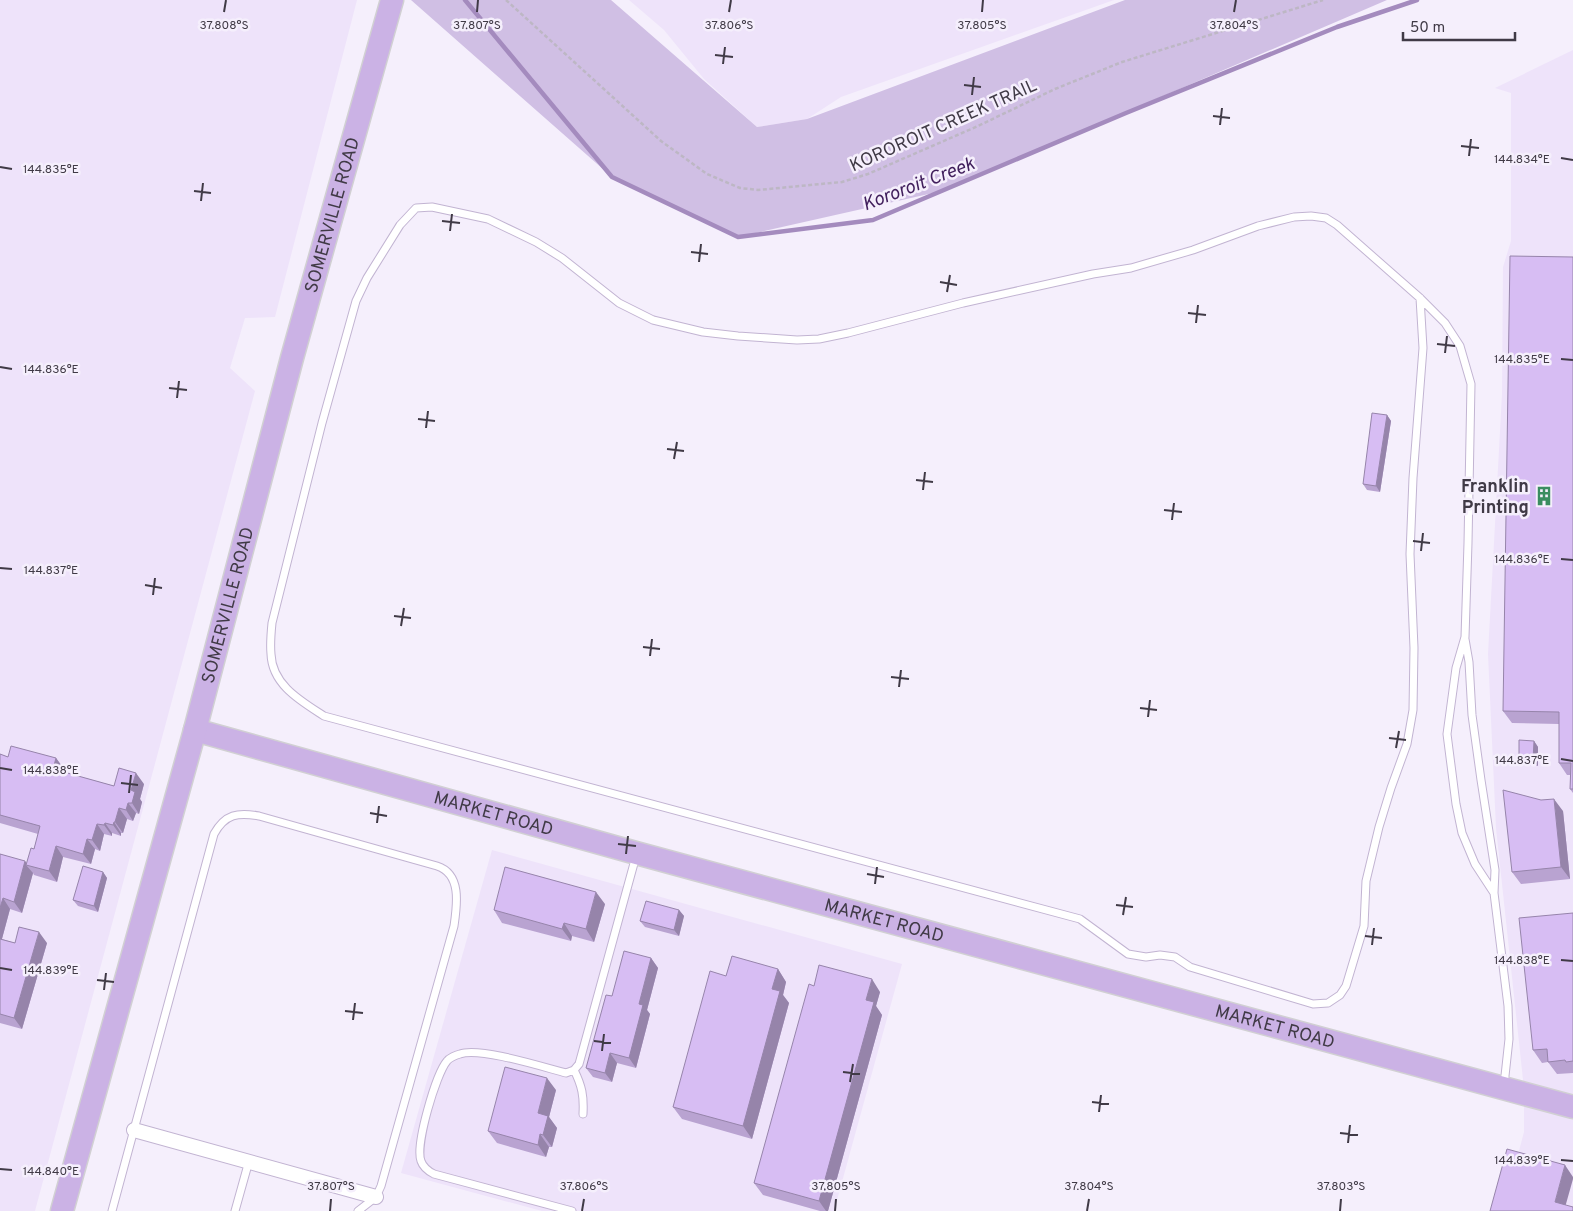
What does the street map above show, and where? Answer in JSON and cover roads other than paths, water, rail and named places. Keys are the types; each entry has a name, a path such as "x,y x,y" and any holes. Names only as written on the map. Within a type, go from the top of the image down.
{"main road":[{"name":"SOMERVILLE ROAD","path":"62,1211 196,730 292,358 391,4"},
{"name":"MARKET ROAD","path":"196,730 636,853 1573,1107"}],"street":[{"path":"134,1130 376,1197"}],"lane":[{"path":"1420,298 1423,348 1412,478 1410,554 1414,648 1413,710 1407,744 1379,827 1366,881 1364,926 1346,986 1340,995 1328,1003 1313,1004 1190,967 1175,956 1160,955 1146,958 1128,954 1080,919 324,716 294,696 276,675 271,655 272,623 322,423 356,301 367,278 400,225 416,208 432,207 488,218 543,246 562,258 619,302 653,320 703,332 778,339 819,339 848,333 963,303 1093,274 1131,268 1193,250 1258,226 1294,217 1311,216 1326,218 1420,298 1444,323 1460,346 1471,384 1465,636 1469,662 1472,715 1495,870 1494,893 1508,1006 1509,1039 1504,1088"},
{"path":"1465,636 1456,668 1447,734 1456,804 1462,833 1475,864 1494,893"},
{"path":"112,1211 214,834 220,824 235,815 250,814 443,868 455,883 457,900 454,926 381,1186 376,1197 358,1211"},
{"path":"572,1211 434,1174 426,1170 420,1159 420,1139 437,1080 448,1060 461,1053 481,1053 566,1073 574,1070 579,1064 636,853"},
{"path":"574,1070 584,1096 583,1114"},
{"path":"235,1211 249,1161"}],"waterway":[{"name":"Kororoit Creek","path":"465,0 612,177 738,237 873,220 1126,113 1337,27 1417,0"}],"place":[{"name":"Franklin Printing","path":"1544,496"}]}
